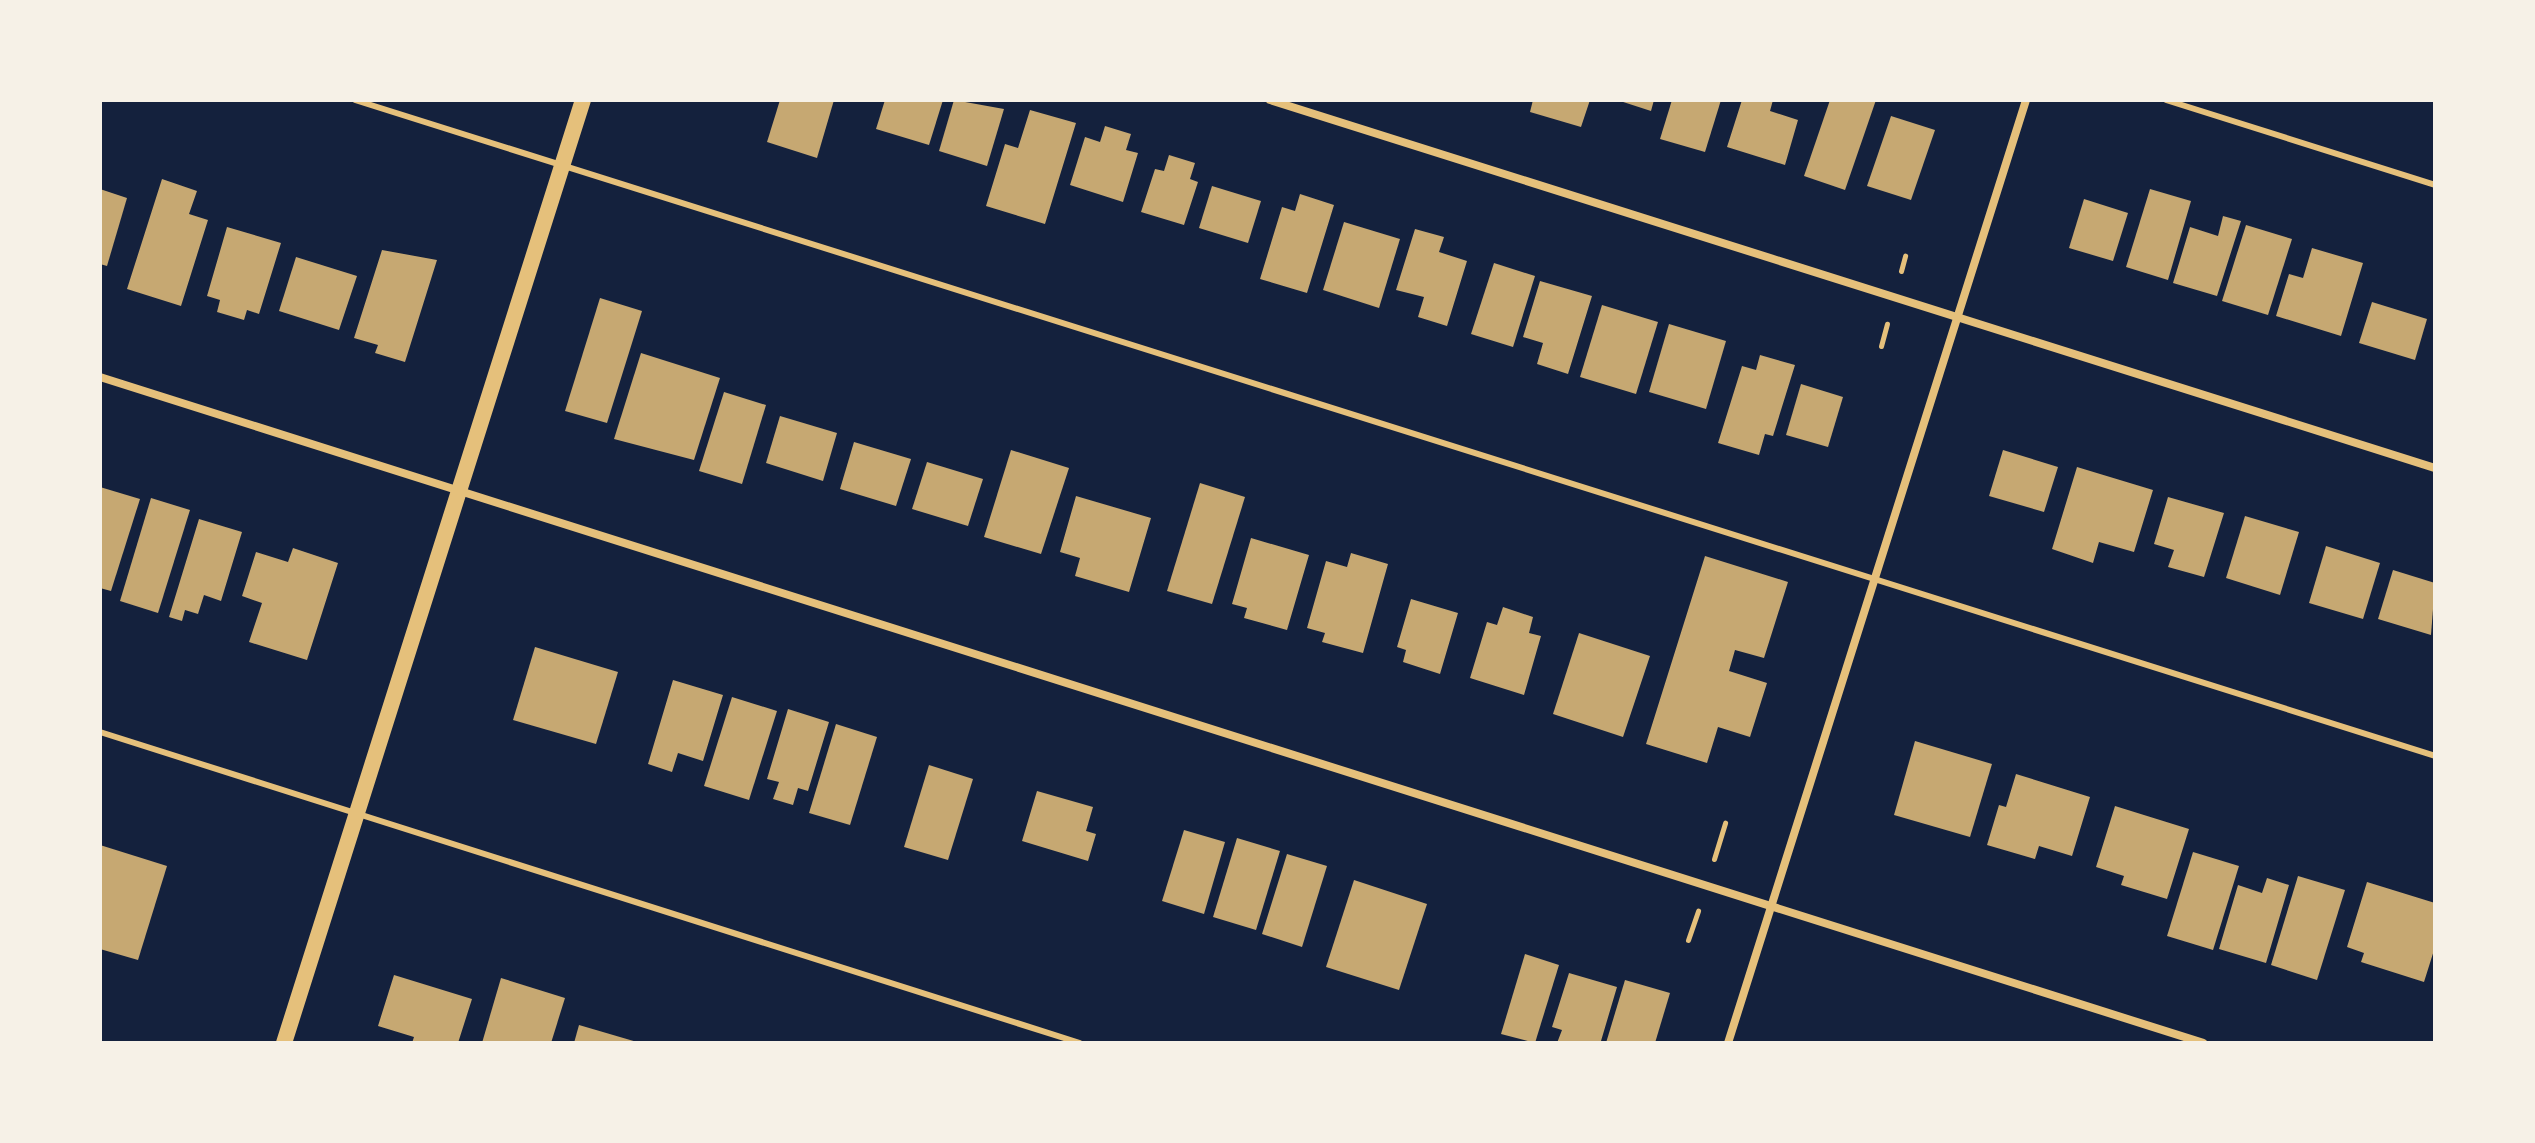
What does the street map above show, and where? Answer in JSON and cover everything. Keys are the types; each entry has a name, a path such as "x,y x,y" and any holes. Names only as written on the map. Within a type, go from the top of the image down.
{"main road":[{"path":"284,1043 583,100"}],"street":[{"path":"1270,100 2435,468"},
{"path":"1728,1043 2026,100"},
{"path":"100,377 2203,1043"}],"lane":[{"path":"355,100 2435,756"},
{"path":"2166,100 2435,185"},
{"path":"100,732 1080,1043"}],"building":[{"path":"780,100 834,100 817,158 767,142"},
{"path":"885,100 943,100 929,145 876,129"},
{"path":"954,100 1004,109 987,166 939,151"},
{"path":"1533,100 1590,100 1581,127 1530,112"},
{"path":"1617,100 1654,100 1651,111"},
{"path":"1672,100 1721,100 1705,152 1660,139"},
{"path":"1742,100 1773,100 1770,111 1798,120 1785,165 1727,147"},
{"path":"1830,100 1876,100 1845,190 1804,176"},
{"path":"1030,110 1076,123 1045,224 986,206 1005,144 1018,148"},
{"path":"1891,116 1935,130 1911,200 1867,186"},
{"path":"1105,126 1131,134 1126,150 1138,153 1123,202 1070,185 1085,137 1100,142"},
{"path":"1169,155 1195,163 1190,179 1198,182 1184,225 1141,212 1155,169 1164,171"},
{"path":"162,179 197,191 189,214 208,220 181,306 127,289"},
{"path":"1212,186 1261,201 1248,243 1199,228"},
{"path":"100,189 127,198 107,266 100,264"},
{"path":"2150,189 2191,201 2168,280 2126,267"},
{"path":"1300,194 1334,205 1307,293 1260,279 1282,207 1295,211"},
{"path":"2084,199 2128,213 2113,261 2069,248"},
{"path":"2223,216 2241,221 2217,296 2173,283 2190,227 2218,236"},
{"path":"1344,222 1400,239 1379,308 1323,290"},
{"path":"2246,225 2292,239 2268,315 2222,301"},
{"path":"227,227 281,243 259,314 247,310 244,320 217,312 220,300 207,296"},
{"path":"1415,229 1444,237 1439,252 1467,261 1447,326 1418,317 1424,297 1396,290"},
{"path":"2312,248 2363,263 2341,336 2276,316 2289,274 2303,278"},
{"path":"382,250 437,260 405,362 375,353 378,345 354,338"},
{"path":"296,257 357,276 339,330 279,311"},
{"path":"1494,263 1535,276 1513,347 1471,334"},
{"path":"1540,281 1592,296 1568,374 1537,364 1543,343 1523,337"},
{"path":"600,298 642,311 607,423 565,411"},
{"path":"2372,302 2427,319 2415,360 2359,343"},
{"path":"1602,305 1658,322 1636,394 1580,377"},
{"path":"1669,324 1726,341 1706,409 1649,392"},
{"path":"641,353 720,378 694,460 614,439"},
{"path":"1760,355 1795,365 1773,436 1765,434 1759,455 1718,443 1742,366 1756,370"},
{"path":"1801,384 1843,397 1828,447 1786,435"},
{"path":"724,392 766,405 742,484 699,471"},
{"path":"780,416 837,433 823,481 766,463"},
{"path":"854,442 911,459 896,506 840,489"},
{"path":"1011,450 1069,468 1041,554 984,537"},
{"path":"2003,450 2058,467 2044,512 1989,496"},
{"path":"927,462 983,479 968,526 912,509"},
{"path":"2077,467 2153,490 2134,552 2099,542 2093,563 2052,549"},
{"path":"1200,483 1245,497 1212,604 1167,591"},
{"path":"100,487 140,499 111,591 100,588"},
{"path":"1076,496 1151,518 1129,592 1075,576 1080,558 1060,552"},
{"path":"2168,497 2224,513 2204,577 2168,567 2174,550 2154,544"},
{"path":"151,498 190,510 158,613 120,601"},
{"path":"2245,516 2299,532 2280,595 2226,578"},
{"path":"199,519 242,532 221,601 204,595 198,614 185,610 182,621 169,617"},
{"path":"1251,538 1309,555 1287,630 1244,618 1247,608 1232,604"},
{"path":"2326,546 2380,563 2363,619 2309,603"},
{"path":"293,548 338,563 307,660 249,642 262,603 242,596 256,552 288,562"},
{"path":"1351,553 1388,564 1363,653 1322,642 1325,633 1307,628 1326,561 1347,567"},
{"path":"1705,556 1788,582 1764,658 1735,650 1729,671 1767,683 1750,737 1718,727 1707,763 1646,744"},
{"path":"2393,570 2435,583 2431,635 2378,619"},
{"path":"1411,599 1458,613 1440,674 1403,662 1406,650 1397,647"},
{"path":"1503,607 1533,617 1529,633 1541,636 1524,695 1470,678 1487,622 1497,625"},
{"path":"1579,633 1650,656 1623,737 1553,714"},
{"path":"535,647 618,672 596,744 513,720"},
{"path":"673,680 723,695 703,761 678,753 672,772 648,764"},
{"path":"732,697 777,711 749,800 704,786"},
{"path":"788,709 829,722 808,791 798,788 793,805 773,799 779,782 767,779"},
{"path":"836,724 877,737 850,825 809,813"},
{"path":"1915,741 1992,764 1970,837 1894,815"},
{"path":"929,765 973,779 948,860 904,847"},
{"path":"2016,774 2090,797 2072,856 2039,846 2035,859 1987,845 1999,805 2006,807"},
{"path":"1037,791 1093,807 1086,831 1096,834 1088,861 1022,841"},
{"path":"2115,806 2189,829 2167,899 2121,885 2124,876 2096,867"},
{"path":"1184,830 1225,842 1204,914 1162,901"},
{"path":"1237,838 1280,851 1256,930 1213,917"},
{"path":"100,845 167,866 138,960 100,949"},
{"path":"2193,852 2239,866 2213,950 2167,936"},
{"path":"1287,854 1327,866 1302,947 1262,934"},
{"path":"2298,876 2345,890 2317,980 2271,965"},
{"path":"2267,878 2289,885 2266,963 2219,949 2238,885 2262,893"},
{"path":"1354,880 1427,904 1399,990 1326,967"},
{"path":"2367,882 2435,903 2435,947 2424,982 2361,962 2364,953 2347,947"},
{"path":"1525,954 1559,965 1535,1043 1501,1034"},
{"path":"1569,973 1617,987 1601,1041 1557,1043 1562,1030 1552,1027"},
{"path":"394,975 472,999 458,1043 412,1043 414,1037 378,1026"},
{"path":"501,978 565,998 551,1043 482,1043"},
{"path":"1625,980 1670,993 1655,1043 1606,1043"},
{"path":"579,1025 637,1042 637,1043 574,1043"}]}
